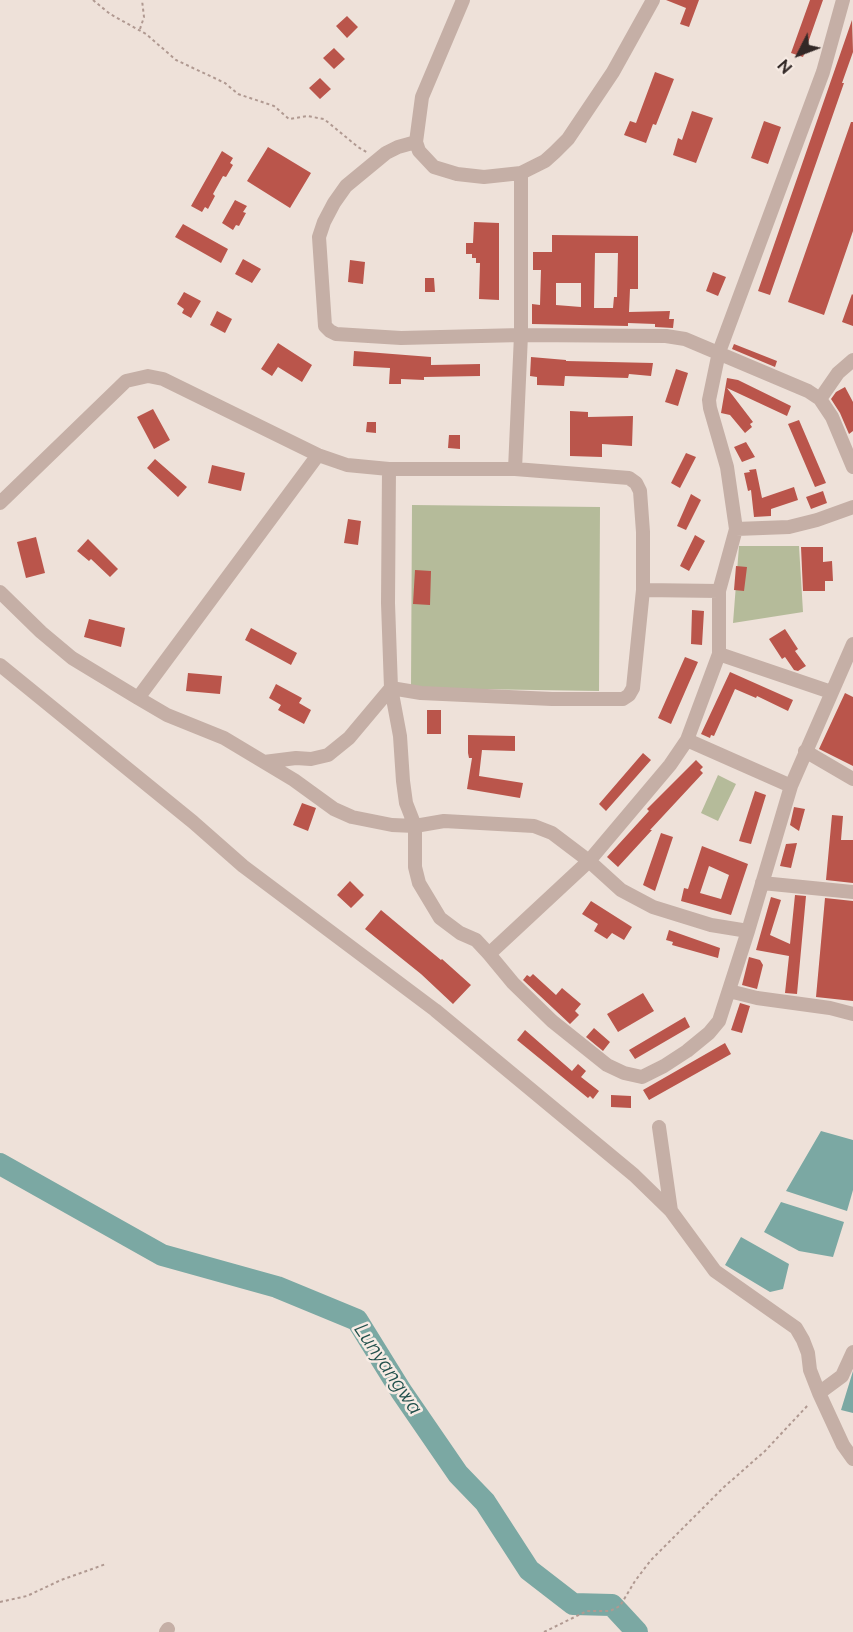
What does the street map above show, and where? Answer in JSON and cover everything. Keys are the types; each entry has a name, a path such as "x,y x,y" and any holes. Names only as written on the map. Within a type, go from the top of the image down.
{"street":[{"path":"463,0 422,97 416,141 419,151 434,167 457,174 484,177 521,173 545,161 568,138 613,72 653,0"},
{"path":"489,954 589,861 670,765 687,740 719,654 719,591 736,529 727,467 710,408 719,352 823,72 843,0"},
{"path":"416,141 398,147 378,159 346,186 334,203 319,237 325,326 336,334 401,338 521,334 666,336 685,339 808,391 820,399 832,417 853,467"},
{"path":"514,469 521,334 521,173"},
{"path":"820,399 838,373 853,360"},
{"path":"0,503 126,381 148,376 163,379 318,455 347,465 389,469 514,469 629,478 636,483 640,491 643,531 643,590 633,688 629,695 623,699 552,699 421,693 392,688"},
{"path":"138,698 318,455"},
{"path":"389,469 388,603 392,688 400,736 404,792 415,826 415,867 419,883 427,900 440,918 450,927 476,940 529,999 589,1051 607,1065 624,1073 642,1077 664,1066 687,1051 709,1033 719,1021 790,786 853,644"},
{"path":"736,529 789,527 853,507"},
{"path":"643,590 719,591"},
{"path":"0,592 72,658 167,715 224,738 294,780 334,809 352,817 392,825 415,826 444,821 534,826 552,833 589,861 621,890 653,907 711,925 748,930"},
{"path":"719,654 831,692"},
{"path":"0,665 193,822 243,866 435,1010 634,1175 671,1211 716,1270 796,1328 806,1347 810,1370 819,1393 843,1445 853,1459"},
{"path":"264,762 328,756 349,738 392,688"},
{"path":"687,740 790,786"},
{"path":"805,751 853,779"},
{"path":"762,883 853,892"},
{"path":"729,991 853,1014"},
{"path":"659,1127 671,1211"},
{"path":"819,1393 842,1376 853,1352"}],"path":[{"path":"93,0 110,14 140,30 176,60 225,83 238,94 274,106 290,119 307,116 324,119 358,147 378,159"},
{"path":"140,30 144,17 142,0"},
{"path":"544,1632 587,1611 610,1611 620,1606 651,1560 724,1487 765,1451 819,1393"},
{"path":"0,1602 27,1596 61,1580 106,1564"}],"green space":[{"path":"412,505 600,507 599,691 411,688"},
{"path":"739,546 799,546 803,612 733,623"},
{"path":"718,775 736,784 718,821 701,813"}],"water":[{"path":"821,1131 853,1140 853,1190 847,1211 786,1191"},
{"path":"781,1202 844,1222 833,1257 799,1251 764,1232"},
{"path":"741,1237 789,1264 783,1289 770,1292 725,1265"},
{"path":"853,1371 853,1413 841,1410"}],"building":[{"path":"666,0 699,0 689,27 680,24 686,8"},
{"path":"810,0 823,0 803,57 791,53"},
{"path":"347,16 358,27 347,38 336,26"},
{"path":"852,20 853,52 842,83 844,83 770,295 758,291"},
{"path":"334,48 345,59 334,69 323,58"},
{"path":"655,72 674,79 656,125 653,124 646,143 624,135 630,121 636,123"},
{"path":"320,78 331,89 320,99 309,88"},
{"path":"692,111 713,118 696,163 673,155 678,138 682,140"},
{"path":"764,121 781,127 768,164 751,158"},
{"path":"851,122 853,122 853,231 824,315 788,302"},
{"path":"268,147 311,173 290,208 247,181"},
{"path":"222,151 233,158 230,163 233,165 226,177 223,176 208,209 205,207 202,212 191,206"},
{"path":"235,200 247,206 239,226 236,225 233,230 222,223"},
{"path":"474,222 499,223 499,300 479,299 480,263 476,263 476,258 472,258 472,254 466,254 466,243 473,243"},
{"path":"183,224 228,249 221,263 175,237"},
{"path":"552,235 638,236 638,289 630,289 629,312 670,311 669,319 674,319 673,328 655,327 655,324 628,323 628,326 532,324 532,304 540,305 541,270 533,270 533,252 552,252","holes":["595,253 618,253 617,297 614,297 613,308 594,308","556,283 581,283 581,307 556,305"]},
{"path":"243,259 261,269 252,283 235,274"},
{"path":"350,260 365,262 363,284 348,282"},
{"path":"713,272 726,277 718,296 706,291"},
{"path":"425,278 434,278 435,292 425,292"},
{"path":"184,292 201,301 191,318 182,313 184,309 177,304"},
{"path":"853,295 853,326 842,322"},
{"path":"217,311 232,319 225,333 210,325"},
{"path":"278,343 312,365 302,382 278,367 272,376 261,369"},
{"path":"734,344 777,361 775,367 732,349"},
{"path":"354,351 431,357 431,365 480,364 480,376 424,377 424,380 401,379 401,384 389,384 390,368 353,366"},
{"path":"531,357 566,361 653,363 651,376 629,374 628,378 565,376 564,386 537,385 537,377 530,376"},
{"path":"676,369 688,373 678,406 665,402"},
{"path":"727,378 738,380 791,406 787,416 727,388 753,422 750,424 752,427 745,433 730,415 721,413"},
{"path":"845,387 853,402 853,431 849,434 831,399 836,392"},
{"path":"153,409 170,440 154,449 137,417"},
{"path":"570,411 588,412 588,417 633,416 632,446 602,444 602,457 570,456"},
{"path":"799,420 826,483 815,487 788,424"},
{"path":"367,422 376,422 376,433 366,432"},
{"path":"449,435 460,435 460,449 448,448"},
{"path":"746,442 755,457 742,462 734,447"},
{"path":"686,453 696,457 680,488 671,483"},
{"path":"155,459 187,487 178,497 147,468"},
{"path":"212,465 245,473 241,491 208,483"},
{"path":"756,469 762,498 794,487 798,500 771,509 771,516 754,517 751,490 748,491 744,473"},
{"path":"823,491 827,503 811,509 806,497"},
{"path":"691,494 701,500 686,530 677,526"},
{"path":"348,519 361,521 358,545 344,543"},
{"path":"695,535 705,541 689,571 680,566"},
{"path":"36,537 45,573 26,578 17,542"},
{"path":"88,539 118,569 110,577 91,559 89,561 77,551"},
{"path":"801,547 823,547 823,562 832,561 833,581 825,581 825,591 803,591"},
{"path":"736,566 747,567 744,591 734,590"},
{"path":"415,570 431,571 430,605 413,604"},
{"path":"692,610 704,611 702,645 691,644"},
{"path":"89,619 125,628 121,647 84,637"},
{"path":"251,628 297,653 291,665 245,640"},
{"path":"785,629 798,649 795,651 806,666 798,671 794,670 785,657 782,659 769,639"},
{"path":"685,657 698,662 671,724 658,718"},
{"path":"730,672 793,700 788,711 757,696 756,698 735,689 714,736 711,735 710,738 701,734"},
{"path":"188,673 222,676 220,694 186,691"},
{"path":"276,684 302,698 299,703 311,710 304,724 278,710 281,705 269,698"},
{"path":"845,693 853,697 853,766 819,749"},
{"path":"427,710 441,710 441,734 427,734"},
{"path":"468,735 515,736 515,751 482,750 479,776 523,783 520,798 467,789 472,758 469,758 468,753"},
{"path":"643,753 651,760 606,811 599,804"},
{"path":"696,760 703,767 700,770 703,773 618,867 607,857 649,811 647,809"},
{"path":"755,791 766,795 751,844 739,841"},
{"path":"302,803 316,808 308,831 293,825"},
{"path":"794,807 805,809 799,831 790,825"},
{"path":"832,815 843,816 841,840 853,840 853,883 826,880"},
{"path":"661,833 673,837 655,891 643,885"},
{"path":"797,843 791,868 780,866 786,844"},
{"path":"702,846 748,864 731,915 681,901 684,888 688,889","holes":["709,866 729,875 721,899 700,893"]},
{"path":"350,881 364,895 351,908 337,895"},
{"path":"795,895 806,896 797,994 785,993 789,956 756,950 771,897 781,900 770,935 790,944"},
{"path":"825,898 853,901 853,1001 816,997"},
{"path":"591,901 632,927 624,940 612,933 607,939 594,931 598,924 582,914"},
{"path":"381,910 471,985 453,1004 421,974 365,929"},
{"path":"669,930 720,948 718,958 672,945 673,942 666,940"},
{"path":"749,957 760,960 763,965 757,989 742,985"},
{"path":"533,974 556,995 562,988 581,1004 575,1011 579,1015 570,1024 523,980 527,975 530,977"},
{"path":"643,993 654,1011 618,1032 607,1014"},
{"path":"740,1003 750,1006 742,1033 731,1030"},
{"path":"685,1017 690,1027 635,1059 629,1050"},
{"path":"594,1028 610,1042 603,1051 586,1037"},
{"path":"525,1030 572,1071 578,1064 586,1071 581,1077 599,1091 593,1099 590,1096 588,1098 517,1040"},
{"path":"725,1043 731,1054 649,1100 643,1090"},
{"path":"611,1095 631,1096 631,1108 611,1107"}],"waterway":[{"name":"Lunyangwa","path":"0,1164 162,1255 277,1287 357,1320 401,1391 458,1474 485,1502 529,1570 573,1604 612,1605 637,1632"}]}
